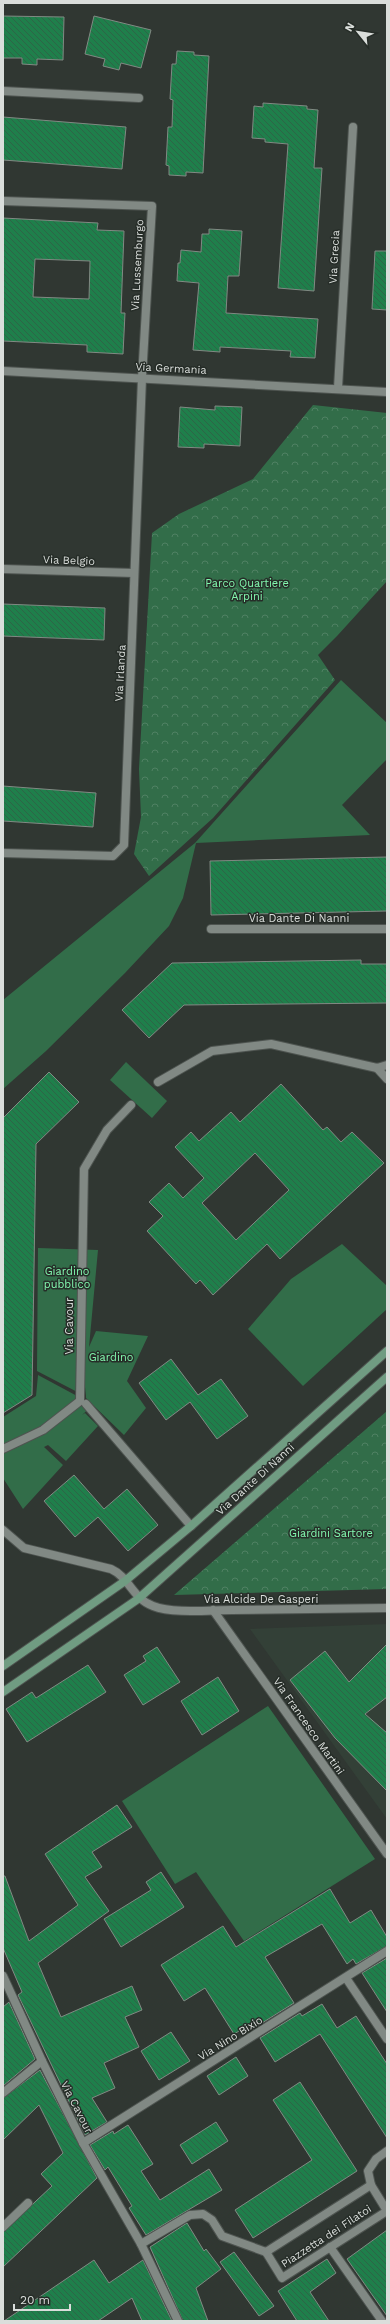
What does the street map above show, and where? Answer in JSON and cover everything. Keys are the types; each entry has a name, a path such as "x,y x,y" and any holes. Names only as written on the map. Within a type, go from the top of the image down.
{"street":[{"path":"3,91 139,98"},
{"name":"Via Grecia","path":"338,388 353,127"},
{"name":"Via Lussemburgo","path":"3,200 152,206 142,378"},
{"name":"Via Germania","path":"3,371 338,388 387,392"},
{"name":"Via Irlanda","path":"3,853 112,856 124,845 142,378"},
{"name":"Via Belgio","path":"3,569 134,573"},
{"name":"Via Dante Di Nanni","path":"211,929 387,929"},
{"path":"158,1082 212,1051 271,1044 376,1068 387,1065"},
{"path":"376,1068 387,1079"},
{"name":"Via Cavour","path":"3,1448 43,1430 80,1401 84,1169 107,1130 131,1105"},
{"name":"Via Dante Di Nanni","path":"3,1666 125,1581 191,1526 387,1351"},
{"name":"Via Dante Di Nanni","path":"3,1692 138,1599 387,1377"},
{"path":"86,1404 191,1526"},
{"path":"3,1530 24,1548 111,1569 119,1573 138,1599"},
{"name":"Via Alcide De Gasperi","path":"138,1599 154,1607 168,1610 387,1608"},
{"name":"Via Francesco Martini","path":"213,1610 387,1854"},
{"name":"Via Nino Bixio","path":"84,2143 387,1951"},
{"name":"Via Cavour","path":"3,1976 42,2061 84,2143 140,2244 178,2321"},
{"path":"344,1979 387,2039"},
{"path":"3,2093 42,2061"},
{"path":"371,2185 368,2171 376,2158 387,2151"},
{"name":"Piazzetta dei Filatoi","path":"371,2185 387,2210 282,2278 266,2252 371,2185"},
{"path":"3,2227 28,2203"},
{"path":"140,2244 190,2215 203,2214 212,2220 222,2236 266,2252"},
{"path":"330,2247 382,2321"}],"shaded area":[{"path":"387,1624 387,1819 250,1629"}],"green space":[{"name":"Parco Quartiere Arpini","path":"313,405 387,413 387,581 318,655 335,680 213,818 149,876 134,854 141,817 139,769 152,533 179,514 253,479"},
{"path":"341,680 387,723 387,759 342,805 370,835 196,843 183,898 169,926 125,973 46,1051 3,1089 3,1000 195,843"},
{"path":"126,1062 167,1101 152,1118 110,1080"},
{"path":"342,1244 387,1286 387,1309 303,1386 248,1329 291,1279"},
{"path":"38,1248 98,1250 89,1347 96,1331 148,1336 127,1381 146,1408 124,1435 93,1405 82,1415 85,1413 98,1426 66,1461 48,1445 44,1447 63,1465 23,1509 3,1478 3,1417 36,1396 38,1375 92,1404 86,1398 86,1387 85,1396 37,1371"},
{"name":"Giardini Sartore","path":"387,1411 387,1589 174,1595"},
{"path":"268,1706 375,1859 244,1941 196,1872 175,1884 122,1801"}],"building":[{"path":"3,16 64,17 63,60 37,59 37,65 22,64 22,58 3,58"},
{"path":"94,16 151,30 141,68 121,63 119,70 103,66 105,59 85,54"},
{"path":"177,51 194,52 194,55 209,56 203,173 186,172 186,176 169,175 169,166 166,165 168,127 172,127 173,100 170,99 172,64 176,64"},
{"path":"263,103 307,106 307,109 318,110 314,168 322,168 314,291 278,288 288,144 265,142 265,139 252,138 254,106 263,107"},
{"path":"3,117 126,127 122,169 3,160"},
{"path":"3,218 98,223 97,230 124,231 121,313 125,313 123,354 87,352 87,345 3,341","holes":["35,259 90,261 89,299 33,297"]},
{"path":"209,229 242,231 239,276 228,276 226,313 318,319 315,358 290,357 291,351 220,347 220,352 193,350 199,283 177,281 178,263 180,263 181,250 201,252 202,234 209,234"},
{"path":"375,251 387,251 387,310 372,309"},
{"path":"215,406 242,407 240,446 204,444 204,448 178,447 180,407 215,410"},
{"path":"3,604 105,608 104,640 3,636"},
{"path":"3,786 96,793 93,827 3,821"},
{"path":"387,857 387,911 211,915 210,861"},
{"path":"361,960 361,964 387,964 387,1003 184,1005 149,1038 122,1010 172,963"},
{"path":"49,1072 79,1102 36,1144 32,1395 3,1413 3,1118"},
{"path":"281,1084 323,1130 327,1127 341,1142 352,1132 384,1163 280,1259 267,1244 213,1295 200,1280 196,1284 147,1231 163,1216 149,1202 169,1183 183,1198 204,1178 175,1147 191,1132 199,1141 231,1112 240,1122","holes":["255,1153 289,1190 236,1240 202,1203"]},
{"path":"171,1359 198,1395 221,1379 248,1416 217,1439 190,1402 166,1420 139,1383"},
{"path":"74,1475 104,1509 127,1489 158,1525 128,1551 98,1517 75,1537 44,1501"},
{"path":"387,1644 387,1697 365,1714 387,1733 387,1791 335,1738 290,1680 325,1651 349,1682"},
{"path":"157,1647 180,1682 143,1705 124,1675 146,1661 143,1656"},
{"path":"88,1665 106,1692 27,1742 6,1709 32,1692 36,1698"},
{"path":"218,1677 239,1711 202,1735 181,1701"},
{"path":"117,1805 132,1827 92,1852 102,1867 85,1877 109,1911 38,1963 61,2017 132,1986 142,2010 125,2017 139,2047 104,2063 115,2088 92,2098 107,2122 85,2135 18,1995 22,1992 3,1948 3,1876 5,1876 29,1941 78,1905 45,1854"},
{"path":"161,1872 184,1907 121,1947 104,1919 151,1890 146,1882"},
{"path":"330,1889 350,1923 371,1910 387,1937 387,1946 356,1964 353,1959 347,1964 322,1924 265,1957 294,2003 254,2028 251,2024 234,2034 205,1988 184,2001 161,1965 223,1926 236,1947"},
{"path":"387,1958 387,2012 362,1973"},
{"path":"9,2002 35,2059 3,2086 3,2007"},
{"path":"322,2004 337,2028 356,2016 387,2064 387,2138 320,2034 275,2062 260,2038 300,2013 302,2016"},
{"path":"171,2032 190,2061 159,2080 141,2051"},
{"path":"236,2057 248,2076 219,2095 207,2076"},
{"path":"40,2070 97,2178 3,2267 3,2232 52,2186 41,2174 63,2153 39,2105 3,2140 3,2098"},
{"path":"300,2082 357,2171 253,2238 235,2210 312,2160 273,2100"},
{"path":"216,2122 228,2141 192,2164 180,2145"},
{"path":"128,2125 153,2164 141,2171 160,2200 209,2169 222,2190 146,2235 129,2208 132,2206 108,2167 105,2170 90,2145 113,2131 114,2134"},
{"path":"187,2223 204,2251 206,2249 221,2269 196,2288 208,2321 183,2321 150,2247"},
{"path":"387,2230 387,2316 347,2259"},
{"path":"234,2252 274,2306 259,2316 220,2262"},
{"path":"327,2259 336,2273 310,2292 329,2321 297,2321 278,2291"},
{"path":"94,2260 109,2283 143,2260 172,2321 142,2321 132,2298 98,2321 4,2321"}],"park label":[{"name":"Giardino pubblico","path":"67,1277"},
{"name":"Giardino","path":"111,1357"}]}
